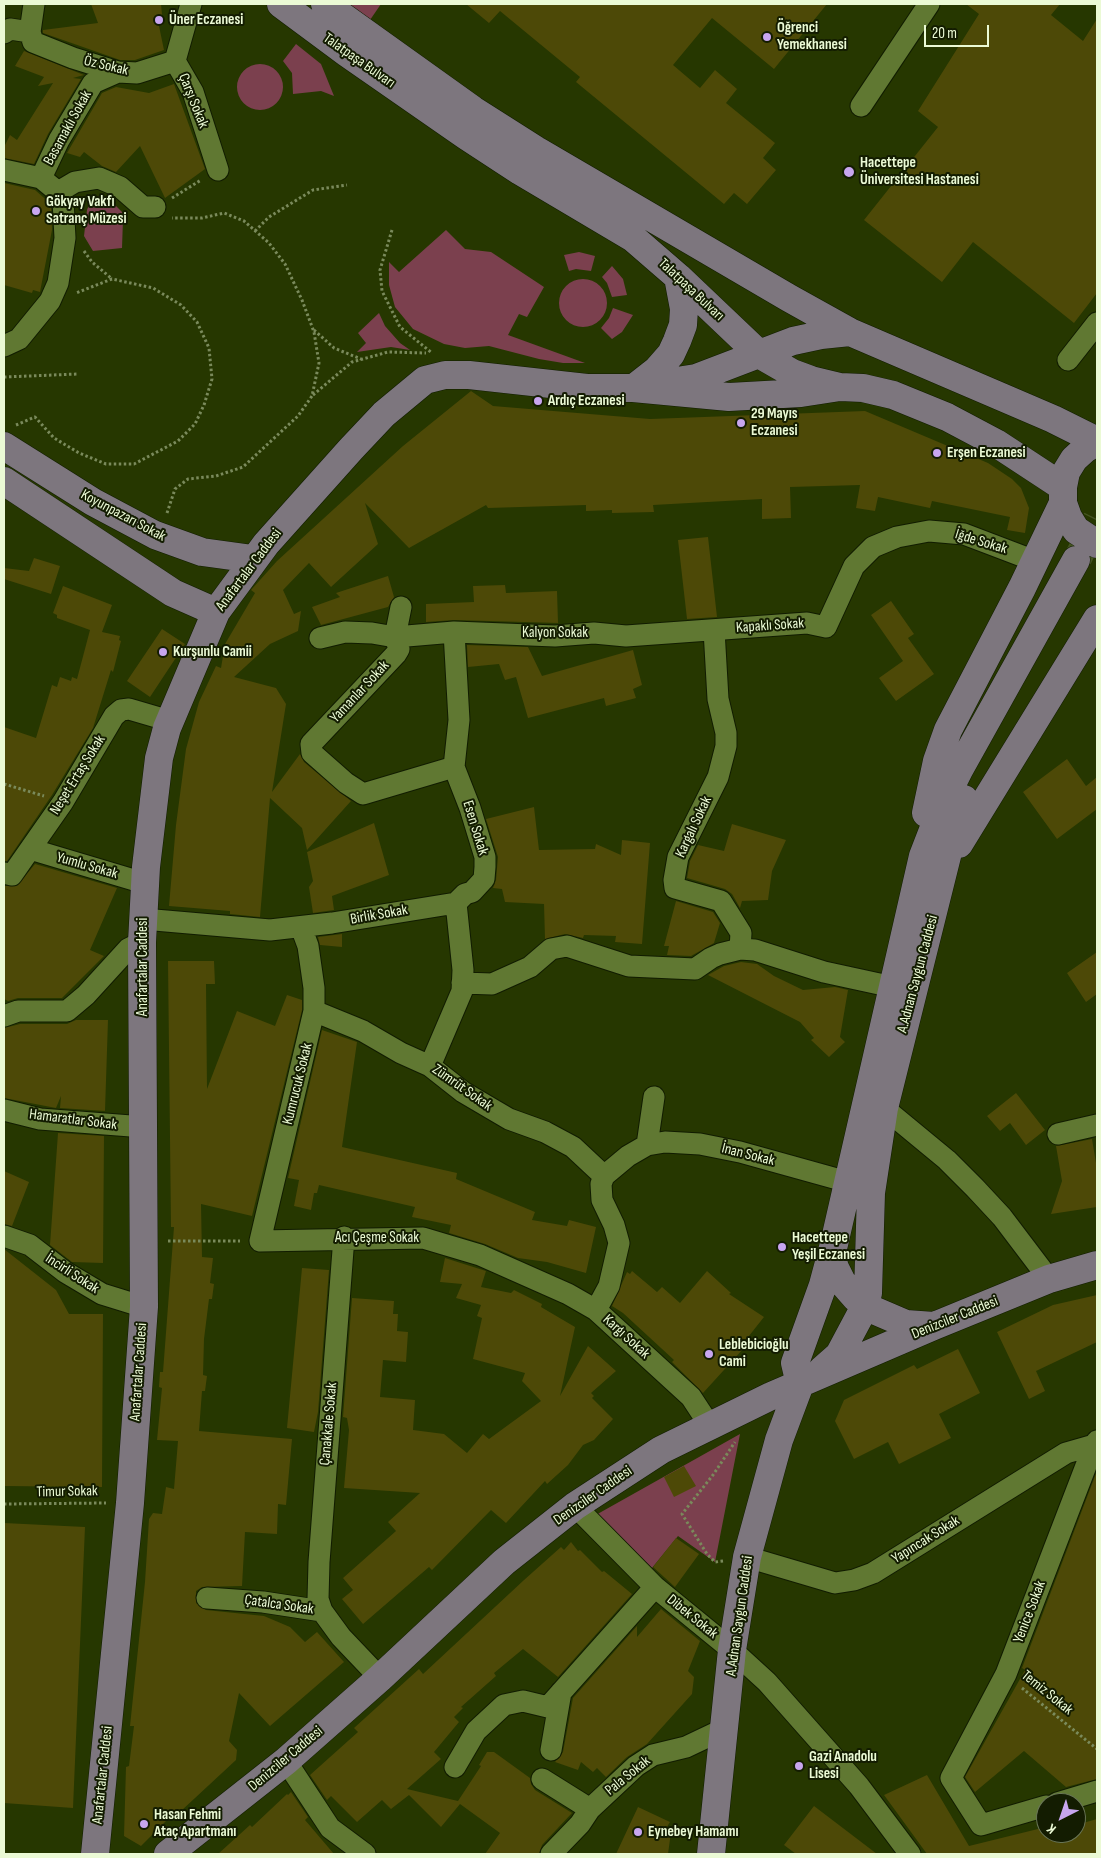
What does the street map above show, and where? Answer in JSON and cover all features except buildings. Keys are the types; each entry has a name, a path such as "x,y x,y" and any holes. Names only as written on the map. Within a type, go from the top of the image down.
{"main road":[{"name":"Talatpaşa Bulvarı","path":"281,4 347,54 465,135 520,171 633,238 678,277 759,354 792,373 840,387 863,388 893,395 947,417 996,443 1063,495"},
{"name":"Talatpaşa Bulvarı","path":"325,4 473,110 536,150 850,332 1053,419 1097,442"},
{"path":"633,388 658,370 671,354 677,341 683,325 684,309 678,277"},
{"path":"633,388 696,378 792,342 821,335 850,332"},
{"name":"Anafartalar Caddesi","path":"100,1848 130,1503 144,1307 142,930 144,883 159,758 170,721 216,612 253,560 384,414 425,380 444,375 469,375 587,388 633,388"},
{"path":"633,388 729,397 801,393 840,387"},
{"name":"Koyunpazarı Sokak","path":"7,437 93,502 173,543 202,552 253,560"},
{"path":"935,860 928,805 938,761 948,730 1035,560 1063,495 1066,472 1074,459 1085,449 1097,442"},
{"path":"4,481 165,589 216,612"},
{"path":"1063,495 1068,517 1088,558"},
{"name":"A.Adnan Saygun Caddesi","path":"711,1854 726,1728 732,1650 747,1559 780,1440 800,1384 795,1363 823,1285 893,987 935,860 962,801 1088,558"},
{"path":"935,860 1097,619"},
{"name":"A.Adnan Saygun Caddesi","path":"800,1384 826,1367 839,1355 865,1304 869,1276 870,1193 884,1108 935,860"},
{"path":"831,1254 842,1282 865,1304 884,1316 906,1324 934,1326"},
{"name":"Denizciler Caddesi","path":"168,1854 286,1761 380,1678 504,1562 575,1506 661,1450 747,1408 934,1326 1049,1280 1097,1265"}],"street":[{"path":"4,33 10,29 34,38 34,4"},
{"name":"Çarşı Sokak","path":"191,4 175,61 193,92 218,170"},
{"path":"861,106 929,4"},
{"name":"Öz Sokak","path":"34,38 90,64 118,72 137,73 175,61"},
{"name":"Basamaklı Sokak","path":"58,192 41,178 59,140 93,83 118,72"},
{"path":"4,170 41,178"},
{"path":"4,346 20,340 50,301 62,261 63,200 58,192 75,182 99,178 120,187 143,207 155,207"},
{"path":"1068,360 1097,323"},
{"name":"İğde Sokak","path":"826,627 854,566 873,547 897,537 929,531 964,534 1035,560"},
{"name":"Yamanlar Sokak","path":"401,607 395,638 398,649 396,654 310,744 312,753 346,783 363,794 454,767"},
{"name":"Kapaklı Sokak","path":"714,630 807,623 826,627"},
{"name":"Kalyon Sokak","path":"320,638 345,632 372,633 395,638 454,632 555,636 594,633 626,636 714,630"},
{"name":"Kargalı Sokak","path":"714,630 718,699 726,733 724,753 718,777 678,857 674,880 675,888 721,902 741,933 740,949"},
{"name":"Esen Sokak","path":"454,632 459,720 454,767 470,808 485,857 484,879 472,892 465,894 456,903"},
{"name":"Neşet Ertaş Sokak","path":"4,873 12,876 64,802 114,716 121,710 142,711 170,721"},
{"name":"Yumlu Sokak","path":"30,849 144,883"},
{"path":"430,1066 462,991 463,970 456,903"},
{"name":"Birlik Sokak","path":"142,930 270,930 456,903"},
{"name":"Kumrucuk Sokak","path":"260,1241 314,1011 314,988 308,946 301,927"},
{"path":"4,1016 18,1011 67,1011 86,995 128,949 142,930"},
{"path":"462,983 492,984 530,967 551,949 568,946 629,966 695,969 711,958 740,949 755,950 824,972 893,987"},
{"name":"Zümrüt Sokak","path":"314,1011 363,1031 401,1053 430,1066 463,1092 509,1119 545,1132 573,1147 604,1176"},
{"path":"604,1176 628,1156 647,1145 654,1097"},
{"path":"884,1108 941,1154 975,1188 1020,1240 1049,1280"},
{"name":"Hamaratlar Sokak","path":"4,1110 40,1119 144,1127"},
{"path":"1058,1134 1097,1124"},
{"name":"İnan Sokak","path":"647,1145 665,1142 700,1144 740,1152 848,1182"},
{"name":"Kargı Sokak","path":"604,1176 601,1184 602,1200 614,1225 619,1244 609,1286 596,1310 691,1397 710,1426"},
{"name":"İncirli Sokak","path":"4,1236 30,1245 83,1284 102,1294 144,1307"},
{"name":"Çanakkale Sokak","path":"322,1611 318,1599 318,1562 344,1238"},
{"name":"Acı Çeşme Sokak","path":"260,1241 423,1238 480,1255 568,1294 596,1310"},
{"name":"Yapıncak Sokak","path":"747,1559 835,1583 854,1580 873,1573 1066,1453 1096,1443"},
{"name":"Yenice Sokak","path":"1036,1809 981,1825 951,1778 1006,1674 1096,1443"},
{"name":"Dibek Sokak","path":"575,1506 655,1587 732,1650 780,1696 868,1796 910,1854"},
{"path":"455,1767 476,1731 504,1705 523,1701 548,1706 655,1587"},
{"name":"Çatalca Sokak","path":"208,1598 263,1602 322,1611 341,1637 380,1678"},
{"path":"552,1750 561,1692"},
{"name":"Pala Sokak","path":"551,1854 580,1824 590,1809 636,1766 653,1755 686,1747 726,1728"},
{"path":"286,1761 330,1828 365,1854"},
{"path":"542,1779 590,1809"}],"path":[{"path":"218,170 155,207 162,217 202,218 224,213 244,221 285,264 313,328 319,363 312,396"},
{"path":"255,231 269,217 313,190 347,185"},
{"path":"7,437 35,417 54,438 79,453 106,464 134,464 178,441 195,424 204,405 212,379 209,348 197,322 181,305 154,288 112,279 92,262 64,227"},
{"path":"173,543 166,517 175,489 188,479 216,476 243,467 298,416 312,396 352,362 388,352 435,354 416,342 400,327 382,291 380,270 392,230"},
{"path":"50,301 112,279"},
{"path":"313,328 334,348 362,359"},
{"path":"4,377 78,374"},
{"path":"4,784 64,802"},
{"path":"143,1241 260,1241"},
{"path":"747,1408 740,1434 713,1475 682,1514 715,1562 747,1559"},
{"name":"Timur Sokak","path":"4,1504 130,1503"},
{"name":"Temiz Sokak","path":"1006,1674 1097,1749"}],"shaded area":[{"path":"348,4 381,4 370,20"},
{"path":"296,44 321,64 334,96 321,91 293,94 292,73 283,61"},
{"path":"260,64 273,68 279,74 283,87 279,100 273,106 260,110 247,106 241,100 237,87 241,74 247,68"},
{"path":"92,197 107,197 125,215 123,219 122,248 93,251 84,236 87,210"},
{"path":"446,230 465,249 491,252 544,287 527,317 519,314 508,335 585,363 563,363 539,359 489,346 465,348 444,344 413,329 395,307 389,285 389,262 399,272"},
{"path":"579,252 595,256 591,271 576,269 569,271 564,255"},
{"path":"612,266 623,279 627,295 612,297 607,283 602,277"},
{"path":"578,279 588,279 600,286 607,298 607,308 600,320 588,327 578,327 570,323 563,316 559,308 559,298 563,290 570,283"},
{"path":"613,308 633,315 622,332 612,339 601,328 609,318"},
{"path":"379,313 385,326 400,343 410,350 391,347 357,352 366,343 358,333"},
{"path":"740,1434 715,1562 678,1536 652,1568 594,1516"}],"tunnel":[{"path":"1078,558 1097,519"}],"place":[{"name":"Üner Eczanesi","path":"159,20"},
{"name":"Öğrenci Yemekhanesi","path":"767,37"},
{"name":"Hacettepe Üniversitesi Hastanesi","path":"849,172"},
{"name":"Gökyay Vakfı Satranç Müzesi","path":"36,211"},
{"name":"Ardıç Eczanesi","path":"538,401"},
{"name":"29 Mayıs Eczanesi","path":"741,423"},
{"name":"Erşen Eczanesi","path":"937,453"},
{"name":"Kurşunlu Camii","path":"163,652"},
{"name":"Hacettepe Yeşil Eczanesi","path":"782,1247"},
{"name":"Leblebicioğlu Cami","path":"709,1354"},
{"name":"Gazi Anadolu Lisesi","path":"799,1766"},
{"name":"Hasan Fehmi Ataç Apartmanı","path":"144,1824"},
{"name":"Eynebey Hamamı","path":"638,1832"}]}
